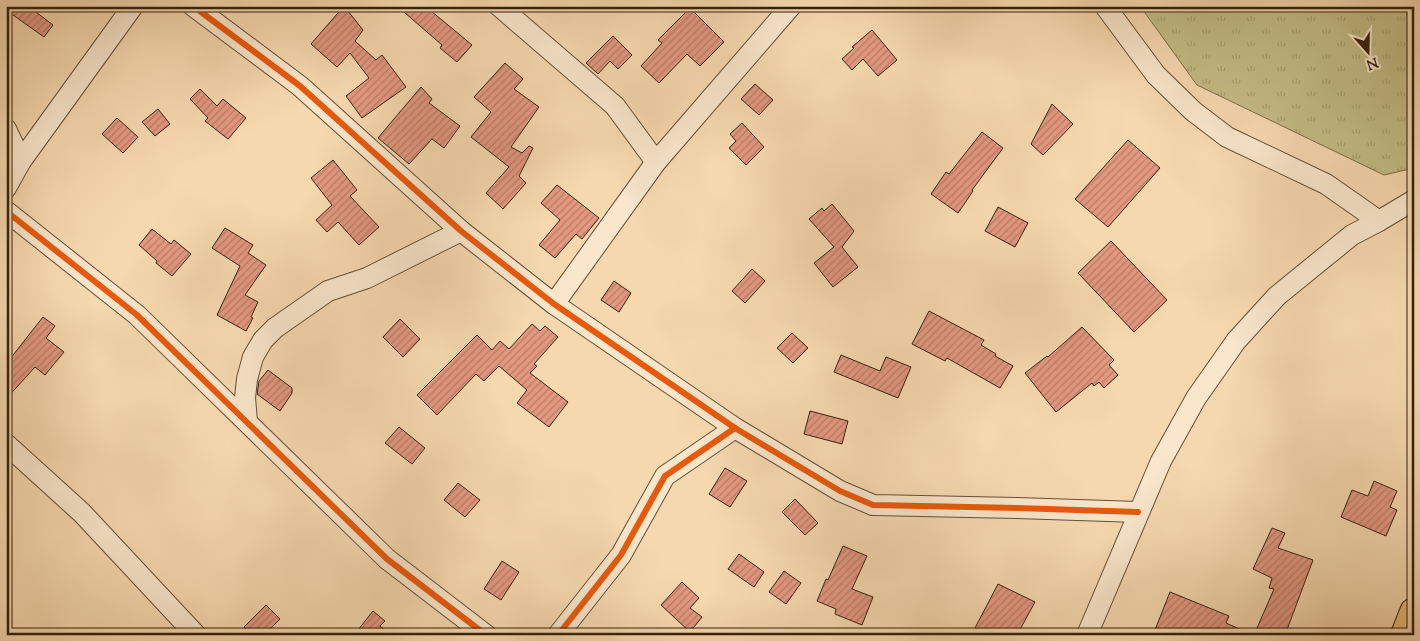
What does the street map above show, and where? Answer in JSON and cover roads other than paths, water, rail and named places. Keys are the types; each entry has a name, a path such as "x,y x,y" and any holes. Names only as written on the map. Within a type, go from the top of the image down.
{"highway":[{"path":"1405,635 1414,612"}],"street":[{"path":"6,188 21,161 133,6"},
{"path":"194,6 300,86 461,231 554,304 735,428 840,491 873,505 1138,512"},
{"path":"500,6 615,106 656,162"},
{"path":"554,304 656,162 792,6"},
{"path":"1105,6 1156,74 1193,111 1227,137 1326,184 1379,221"},
{"path":"6,129 21,161"},
{"path":"1087,635 1161,460 1196,398 1236,341 1277,296 1352,235 1414,200"},
{"path":"6,210 137,315 386,559 486,635"},
{"path":"247,421 245,398 247,379 253,357 263,340 274,328 328,291 367,278 461,231"},
{"path":"558,635 621,555 665,476 735,428"},
{"path":"6,444 82,513 196,635"}]}
